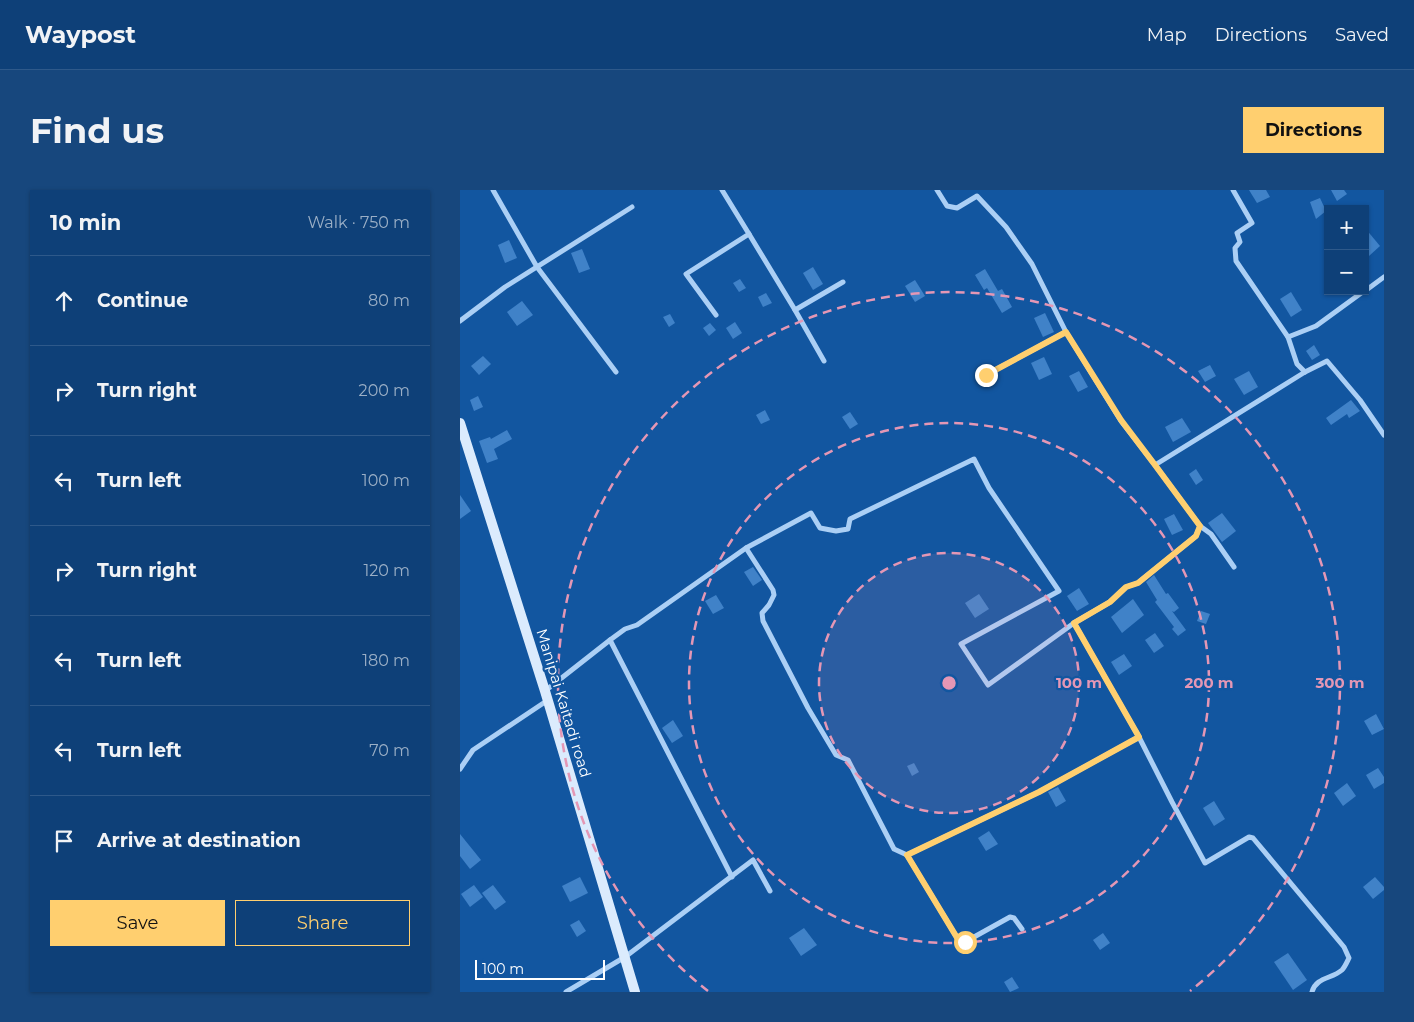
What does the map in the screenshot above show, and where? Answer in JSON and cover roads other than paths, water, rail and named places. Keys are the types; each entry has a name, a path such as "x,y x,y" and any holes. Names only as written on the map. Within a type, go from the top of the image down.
{"main road":[{"name":"Manipai Kaitadi road","path":"460,423 547,696 635,992"}],"street":[{"path":"492,190 538,267 616,372"},
{"path":"722,190 824,361"},
{"path":"937,190 947,206 957,208 977,196 1006,227 1032,264 1066,332 1121,420 1200,526 1211,534 1234,567"},
{"path":"1233,190 1252,223 1237,234 1240,242 1235,248 1236,261 1288,337 1297,364 1305,372"},
{"path":"460,322 506,287 632,207"},
{"path":"716,315 686,274 749,234"},
{"path":"1369,288 1384,277"},
{"path":"795,310 843,282"},
{"path":"1288,337 1316,326 1359,295"},
{"path":"986,375 1066,332"},
{"path":"1155,465 1305,372 1327,361 1360,400 1384,435"},
{"path":"460,769 473,750 547,696 610,640 637,625 746,548 811,513 820,528 836,531 848,529 850,519 974,459 989,488 1058,591 961,644 988,685 1074,623 1110,602 1126,587 1138,583 1196,536 1200,526"},
{"path":"746,548 774,594 769,605 762,613 763,621 808,708 836,755 848,760 894,849 907,855 959,941 965,942 1010,917 1014,918 1022,929"},
{"path":"1074,623 1139,737 1205,863 1249,837 1254,838 1344,947 1349,958 1342,970 1319,982 1314,986 1312,992"},
{"path":"610,640 732,876"},
{"path":"907,855 1039,792 1139,737"},
{"path":"566,992 625,957 753,860 770,891"}]}
